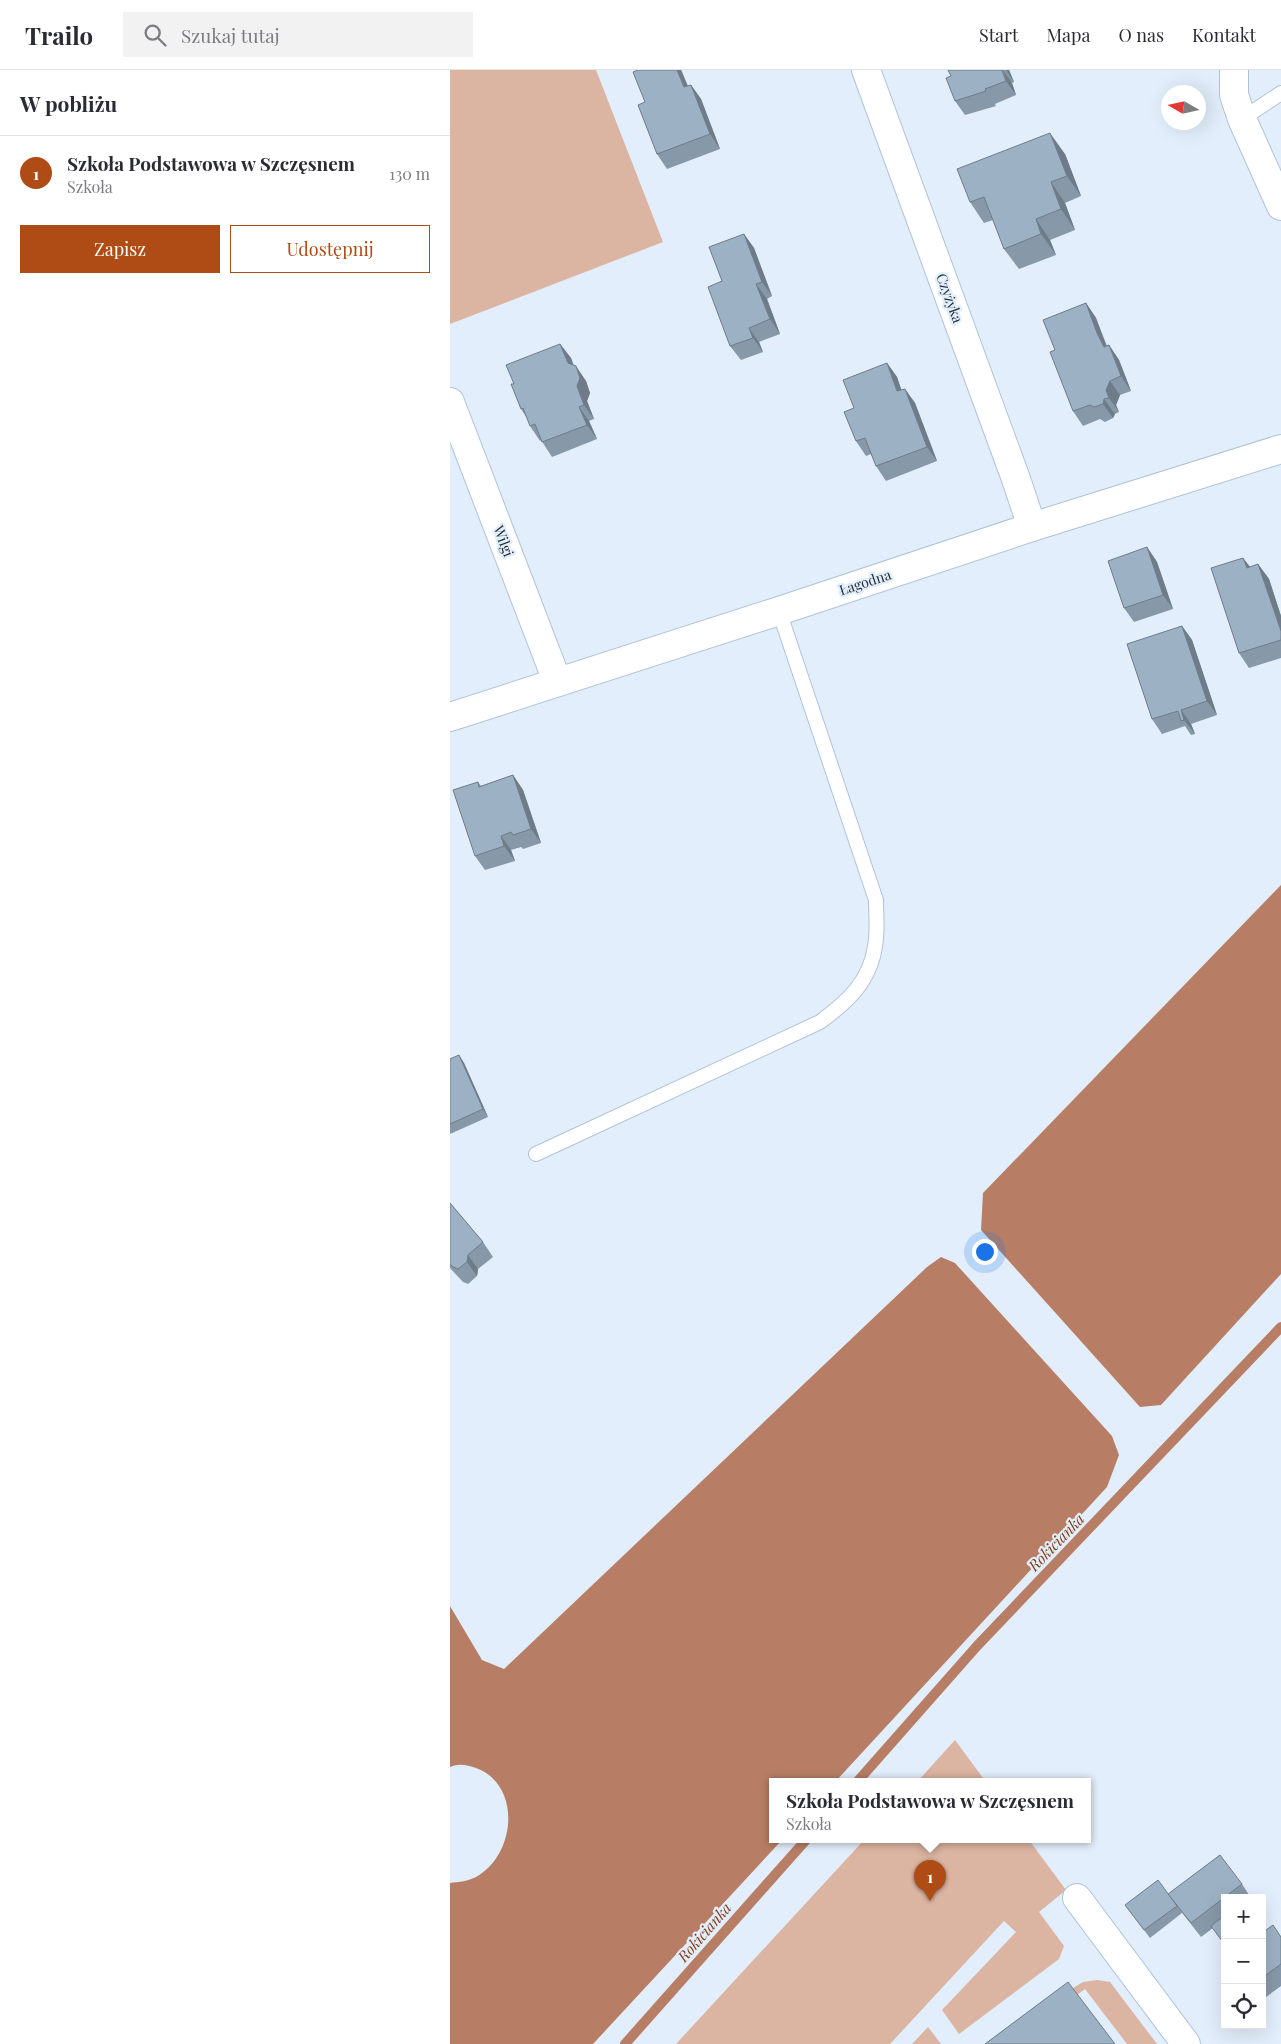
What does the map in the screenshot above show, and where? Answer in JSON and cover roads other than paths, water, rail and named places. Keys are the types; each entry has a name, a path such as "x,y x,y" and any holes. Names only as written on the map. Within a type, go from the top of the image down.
{"street":[{"name":"Czyżyka","path":"866,70 1032,527"},
{"path":"1234,70 1234,95 1242,119 1281,206"},
{"name":"Wilgi","path":"450,402 558,681"},
{"name":"Łagodna","path":"450,717 1032,527 1281,449"},
{"path":"1077,1898 1186,2044"}],"lane":[{"path":"1242,119 1281,93"},
{"path":"536,1154 820,1022 844,1004 865,979 875,946 876,900 779,611"}],"water":[{"path":"1281,885 1281,1274 1161,1405 1140,1407 981,1230 983,1193"},
{"path":"941,1257 955,1263 1112,1436 1119,1455 1107,1487 839,1778 769,1778 769,1843 779,1843 593,2044 450,2044 450,1883 476,1877 489,1867 499,1853 506,1837 508,1821 507,1804 501,1789 491,1777 469,1766 450,1767 450,1606 482,1660 504,1669 927,1267"}],"waterway":[{"name":"Rokicianka","path":"861,1778 977,1646 1281,1327"},
{"name":"Rokicianka","path":"625,2044 803,1843"}],"place":[{"name":"Szkoła Podstawowa w Szczęsnem","path":"930,1901"}]}
